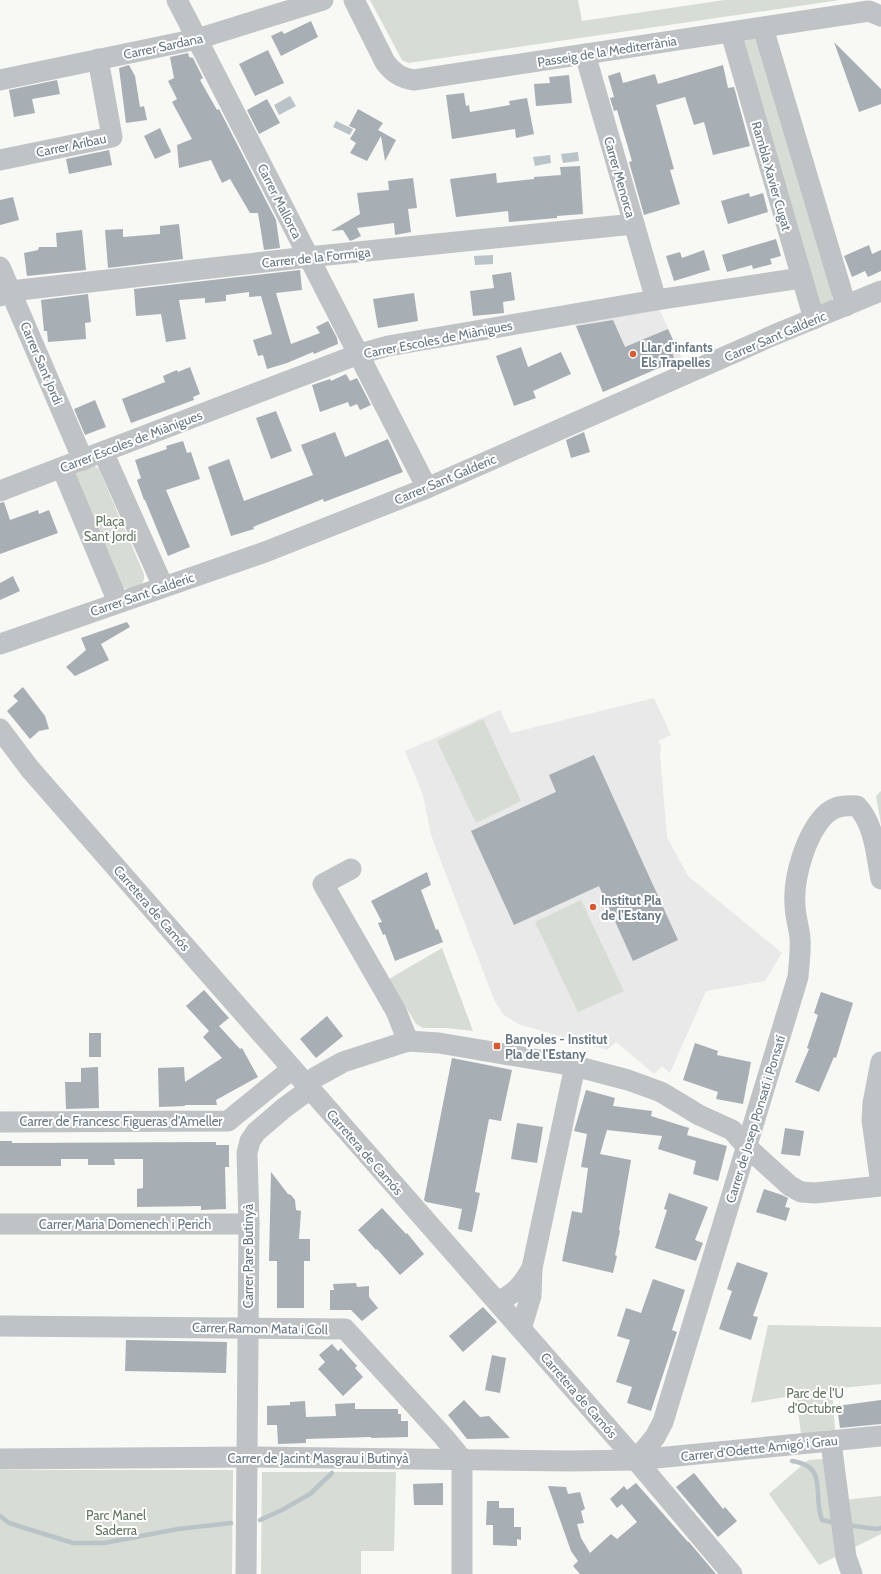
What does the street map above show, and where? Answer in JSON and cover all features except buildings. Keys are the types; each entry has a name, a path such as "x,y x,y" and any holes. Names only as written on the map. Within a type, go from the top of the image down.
{"street":[{"name":"Carrer Mallorca","path":"177,0 427,488"},
{"name":"Carrer Sardana","path":"0,80 197,39 323,0"},
{"name":"Passeig de la Mediterrània","path":"354,0 385,62 391,70 405,79 426,79 878,10"},
{"path":"763,28 846,306"},
{"name":"Rambla Xavier Cugat","path":"731,33 814,320"},
{"name":"Carrer Menorca","path":"585,54 656,300"},
{"name":"Carrer Aribau","path":"0,160 112,137 98,59"},
{"name":"Carrer de la Formiga","path":"5,293 308,258 634,224"},
{"name":"Carrer Sant Jordi","path":"0,267 5,293 83,460"},
{"name":"Carrer Escoles de Miànigues","path":"0,491 359,354 388,346 656,300 801,278"},
{"name":"Carrer Sant Galderic","path":"0,644 163,586 265,552 427,488 774,335 814,320 881,291"},
{"path":"103,452 163,586"},
{"path":"62,468 118,602"},
{"name":"Carretera de Camós","path":"0,729 30,769 636,1460 732,1574"},
{"name":"Carrer de Josep Ponsatí i Ponsatí","path":"636,1460 655,1437 663,1422 798,977 800,939 794,904 797,876 807,841 825,814 846,805 857,806 864,814 870,825 881,879"},
{"path":"351,869 323,884 396,1011 408,1041"},
{"path":"238,1112 256,1132 308,1087 316,1077 343,1062 408,1041 439,1044 575,1066 628,1080 661,1092 699,1115 732,1130 747,1147 790,1186 801,1192 815,1193 881,1185 872,1120 873,1103 881,1062"},
{"path":"521,1329 531,1296 532,1268 575,1066"},
{"name":"Carrer de Francesc Figueras d'Ameller","path":"0,1122 228,1121 292,1068"},
{"name":"Carrer Pare Butinyà","path":"246,1574 249,1224 247,1153 250,1141 256,1132"},
{"name":"Carrer Maria Domenech i Perich","path":"0,1224 249,1224"},
{"path":"498,1302 512,1294 524,1284 532,1268"},
{"name":"Carrer Ramon Mata i Coll","path":"0,1326 345,1329 443,1436 462,1459"},
{"name":"Carrer d'Odette Amigó i Grau","path":"636,1460 881,1436"},
{"path":"829,1442 832,1450 846,1557 852,1574"},
{"name":"Carrer de Jacint Masgrau i Butinyà","path":"0,1459 247,1457 571,1461 636,1460"},
{"path":"462,1459 462,1574"}],"shaded area":[{"path":"290,96 296,106 279,115 274,105"},
{"path":"336,121 353,129 350,135 333,127"},
{"path":"578,152 579,161 563,163 561,154"},
{"path":"550,155 551,163 535,166 533,157"},
{"path":"493,255 493,264 475,265 474,256"},
{"name":"Llar d'infants Els Trapelles","path":"659,309 682,358 603,392 575,325"},
{"name":"Institut Pla de l'Estany","path":"654,698 671,735 658,741 661,745 660,755 667,837 688,876 782,953 765,981 706,991 670,1073 662,1066 654,1074 616,1042 607,1050 518,1024 504,1015 495,1002 431,835 423,795 405,751 500,710 511,733"}],"green space":[{"path":"370,0 578,0 582,21 725,0 840,0 408,63 402,60"},
{"path":"755,38 832,294 832,300 820,309 743,43 745,39"},
{"name":"Plaça Sant Jordi","path":"93,465 99,469 144,574 144,579 141,586 130,589 123,588 73,473"},
{"path":"483,719 521,801 476,823 437,741"},
{"path":"881,791 881,824 876,796"},
{"path":"581,900 624,991 578,1012 535,922"},
{"path":"442,948 473,1031 447,1028 423,1028 416,1024 389,979"},
{"name":"Parc de l'U d'Octubre","path":"768,1325 881,1327 881,1384 832,1389 835,1430 801,1434 796,1395 751,1403"},
{"path":"838,1458 843,1500 881,1496 881,1534 819,1565 769,1494 808,1460"},
{"name":"Parc Manel Saderra","path":"0,1470 233,1470 232,1574 0,1574"},
{"path":"262,1472 396,1472 394,1551 361,1551 361,1574 261,1574"}],"waterway":[{"path":"792,1461 804,1464 811,1469 815,1475 817,1483 819,1510 822,1520 836,1523"},
{"path":"260,1520 282,1510 310,1494 332,1473"},
{"path":"0,1516 9,1523 73,1543 104,1543 178,1529 231,1523"},
{"path":"847,1525 876,1529 881,1528"}],"place":[{"name":"Llar d'infants Els Trapelles","path":"633,354"},
{"name":"Institut Pla de l'Estany","path":"593,907"},
{"name":"Banyoles - Institut Pla de l'Estany","path":"497,1046"}]}
